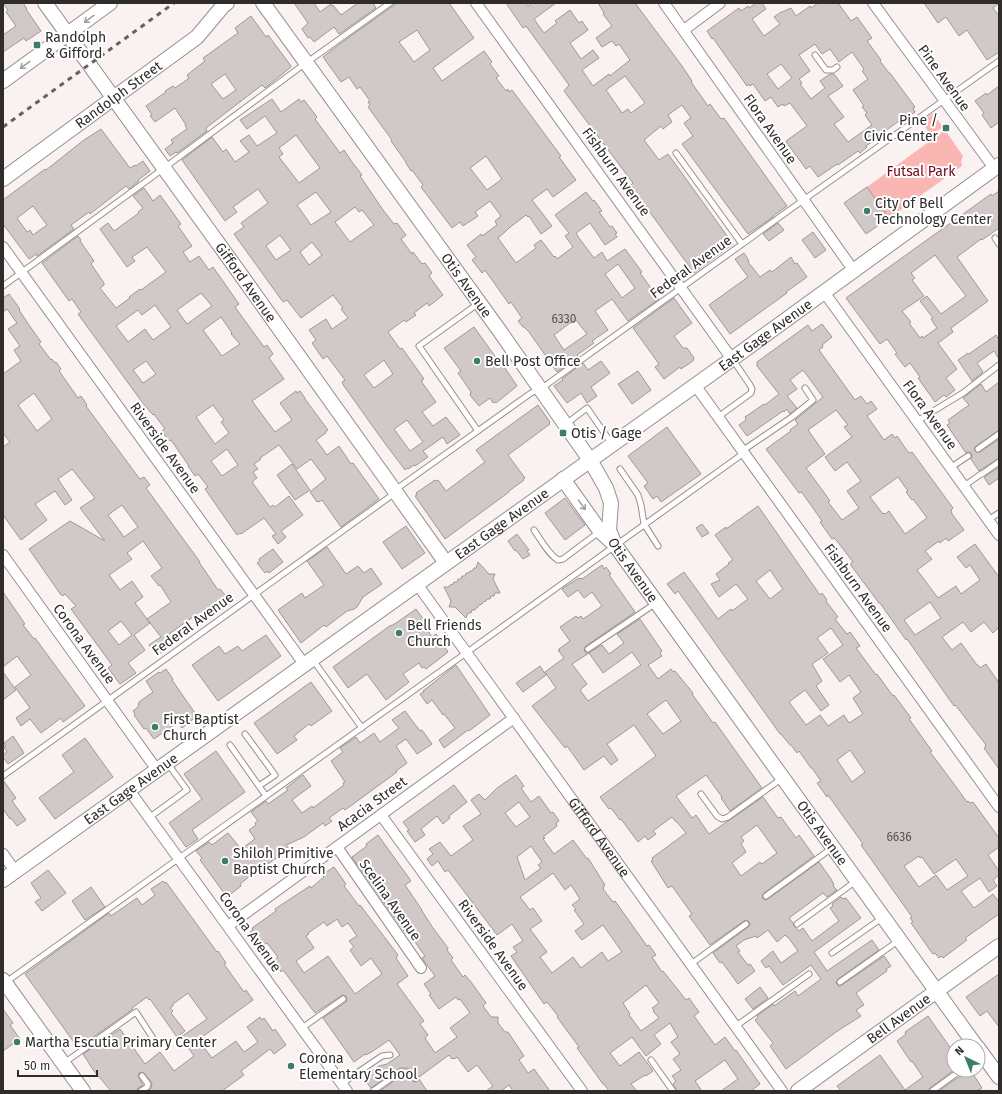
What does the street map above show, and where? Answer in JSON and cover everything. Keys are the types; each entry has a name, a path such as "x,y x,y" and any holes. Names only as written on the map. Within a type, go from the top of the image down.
{"street":[{"name":"Gifford Avenue","path":"45,3 241,274 446,562"},
{"path":"3,81 110,3"},
{"name":"Randolph Street","path":"3,179 197,37 227,3"},
{"name":"Otis Avenue","path":"264,3 479,302 590,460 606,488 611,503 609,530 615,545 969,1038"},
{"name":"Fishburn Avenue","path":"476,3 732,359"},
{"name":"Flora Avenue","path":"664,3 854,271"},
{"path":"684,30 720,3"},
{"name":"Pine Avenue","path":"873,3 943,101 996,167"},
{"name":"East Gage Avenue","path":"3,880 732,359 996,167"},
{"name":"Riverside Avenue","path":"3,248 254,595 308,662"},
{"name":"Flora Avenue","path":"824,292 999,535"},
{"name":"Fishburn Avenue","path":"695,385 999,807"},
{"path":"563,479 600,531 615,545"},
{"name":"Corona Avenue","path":"3,555 108,701 162,766"},
{"name":"Gifford Avenue","path":"417,584 782,1091"},
{"name":"Acacia Street","path":"228,926 514,718"},
{"name":"Corona Avenue","path":"129,790 344,1087"},
{"name":"Riverside Avenue","path":"381,815 582,1091"},
{"name":"Scelina Avenue","path":"337,847 421,968"},
{"path":"3,854 15,871"},
{"name":"Bell Avenue","path":"798,1091 999,946"},
{"path":"4,981 83,1091"},
{"name":"Otis Avenue","path":"986,1061 999,1077"}],"lane":[{"path":"3,286 164,169 307,62 390,3"},
{"path":"815,55 826,70 833,70 837,67"},
{"name":"Federal Avenue","path":"3,776 478,431 531,393 541,389 999,61"},
{"path":"676,153 742,244"},
{"path":"995,238 999,244"},
{"path":"478,431 418,346 479,302"},
{"path":"718,417 751,393 752,389 732,359"},
{"path":"917,422 963,393 999,365"},
{"path":"4,981 362,728 792,417 813,400 805,388"},
{"path":"565,424 587,408 612,444"},
{"path":"978,449 999,434"},
{"path":"950,468 968,456"},
{"path":"964,486 999,462"},
{"path":"620,469 638,494 644,524 658,546"},
{"path":"988,520 999,513"},
{"path":"534,530 548,550 558,560 563,559 600,531"},
{"path":"588,649 656,603"},
{"path":"308,662 362,728"},
{"path":"245,734 275,775 259,786"},
{"path":"230,745 266,796"},
{"path":"150,818 187,790 162,766"},
{"path":"701,794 717,816 722,819 728,817 783,778"},
{"path":"766,896 833,847"},
{"path":"797,924 857,880"},
{"path":"832,953 883,916"},
{"path":"691,964 746,924"},
{"path":"840,982 900,940"},
{"path":"736,1026 810,974"},
{"path":"302,1028 343,999"},
{"path":"63,1063 136,1012 156,1043"},
{"path":"344,1087 356,1073 382,1056 390,1056"},
{"path":"650,1060 673,1091"},
{"path":"373,1091 400,1072 406,1072 415,1078"},
{"path":"141,1091 147,1087 148,1084 142,1076"},
{"path":"932,1091 950,1078"}],"green space":[{"path":"933,113 943,127 931,135 921,121"},
{"name":"Futsal Park","path":"945,130 963,156 961,161 962,166 889,218 867,187"}],"building":[{"path":"3,3 23,3 41,31 26,41 24,38 3,52 3,35 16,26 6,12 8,10"},
{"path":"294,3 314,3 320,12 331,4 341,15 358,3 373,3 376,8 339,34 334,27 314,42 310,37 308,38 302,29 308,23"},
{"path":"397,3 449,3 474,38 433,68 442,81 484,51 492,62 490,64 499,76 496,78 506,91 508,89 509,92 512,90 561,156 559,157 576,180 553,197 547,189 532,200 552,226 541,234 529,216 528,217 526,215 498,238 516,263 536,248 534,245 541,240 557,259 573,247 565,236 569,233 555,215 586,192 602,211 599,212 610,227 612,226 617,233 615,234 617,237 605,245 590,223 576,233 579,238 594,258 602,252 607,261 625,249 659,299 628,321 612,299 595,311 608,330 592,341 594,343 577,355 579,357 557,372 529,332 518,321 522,318 511,302 509,304 485,270 482,273 472,260 476,257 467,245 481,234 482,236 497,225 495,221 501,216 490,201 475,212 478,216 463,226 460,222 452,228 421,187 423,185 412,170 411,171 391,141 392,140 368,107 370,105 368,102 370,101 360,87 357,89 349,77 341,82 323,57","holes":["417,30 430,50 414,62 399,42","486,156 502,179 487,190 470,168","618,264 635,288 622,298 605,274","576,320 587,334 564,350 554,335"]},
{"path":"506,3 525,3 528,6 532,3 556,3 534,19 544,33 557,23 555,21 570,10 579,23 582,21 588,30 570,43 581,59 593,50 599,58 582,70 593,86 609,74 610,76 630,60 619,44 616,46 612,41 602,47 596,38 612,26 603,14 604,13 598,3 635,3 682,66 708,106 710,104 721,119 724,118 787,206 748,234 682,144 693,136 684,123 691,118 682,105 668,115 672,122 663,129 661,126 644,140 659,160 668,154 733,244 694,273 633,189 631,185 633,183 564,91 569,85 526,26 523,28","holes":["625,76 645,103 631,113 628,109 622,113 606,90"]},
{"path":"756,3 762,3 766,9 752,19 764,36 780,24 774,17 781,12 791,8 796,16 810,6 811,8 818,3 838,3 851,21 857,17 872,38 867,41 881,60 880,61 915,107 913,108 915,112 885,131 886,132 866,146 867,147 860,153 858,151 818,177 810,166 806,169 786,141 807,126 790,103 784,106 783,104 778,107 771,97 765,101 753,84 750,86 749,84 747,86 707,31 739,8 741,11 748,6 749,8","holes":["815,44 822,54 830,49 839,62 852,52 864,69 862,71 868,79 853,90 864,106 862,107 867,113 865,115 872,125 848,142 834,124 844,117 828,96 843,86 834,74 830,74 820,81 825,88 811,99 800,84 802,83 799,79 810,71 799,55","781,64 792,78 778,89 767,74"]},
{"path":"924,3 999,3 993,8 999,16 999,52 987,60 967,30 959,36 946,17 938,23"},
{"path":"251,16 266,37 268,35 291,67 265,88 262,85 206,128 207,131 177,153 176,152 170,156 165,149 173,143 171,140 187,129 186,125 175,108 155,122 150,116 152,115 146,106 166,92 165,91 173,86 175,88 188,79 189,78 187,75 205,61 203,58 238,33 235,28","holes":["225,74 236,90 223,99 211,84"]},
{"path":"999,86 999,122 991,128 982,115 984,113 975,101 986,93 987,95"},
{"path":"272,99 281,112 299,99 301,102 304,100 317,117 315,119 340,153 344,150 362,175 360,176 383,210 394,224 397,223 406,235 401,239 412,254 413,252 422,264 425,263 432,273 429,276 443,295 429,306 427,303 414,313 416,315 406,322 404,320 388,332 400,349 402,348 424,379 421,381 436,402 422,412 433,426 446,417 460,435 447,444 443,437 423,451 428,457 415,466 414,465 405,470 344,386 342,382 345,380 327,356 323,359 312,343 316,340 309,330 326,319 332,329 348,318 341,309 343,308 333,295 301,318 287,300 283,302 234,234 244,227 241,223 268,203 258,189 233,207 237,212 225,221 182,160 212,137 223,152 226,149 235,162 249,152 240,141 249,135 257,146 277,133 265,116 247,129 240,120","holes":["296,135 320,168 299,183 279,157 283,154 279,148","316,192 331,212 311,225 297,205","355,207 359,212 362,210 374,225 350,242 335,222","280,235 291,250 276,260 266,246","312,242 322,255 309,265 300,252","384,360 393,374 374,388 364,375","407,420 423,442 410,451 394,429"]},
{"path":"101,129 130,168 143,161 150,171 129,189 126,186 90,214 89,212 71,225 74,229 37,256 36,254 29,259 3,224 3,200 45,169 46,170 84,140","holes":["33,206 47,225 33,235 30,230 27,232 17,218"]},
{"name":"City of Bell Technology Center","path":"867,187 889,218 866,234 844,203"},
{"path":"144,188 153,201 160,195 181,224 178,226 192,246 183,252 190,262 199,256 209,270 213,267 239,304 235,307 264,347 267,345 273,354 269,358 284,379 252,401 275,432 292,420 280,403 296,391 297,393 300,391 328,430 316,440 327,455 339,446 351,464 353,463 379,499 341,527 322,500 317,502 310,492 326,479 311,459 297,469 279,445 254,464 258,469 253,472 257,478 252,482 270,507 273,505 275,507 289,496 303,515 281,531 286,537 278,544 272,536 276,534 264,518 241,534 240,533 237,535 205,489 208,487 198,474 195,476 171,440 169,441 162,431 165,429 154,414 153,415 142,402 78,314 81,312 72,299 69,301 42,263 78,236 94,261 91,264 104,283 104,285 100,288 116,308 140,289 141,290 166,272 147,247 132,257 135,261 127,267 100,229 108,223 114,231 139,213 138,212 143,208 133,196","holes":["201,293 212,306 187,324 177,310","155,305 171,327 153,340 145,329 128,342 116,326 138,310 142,315","221,317 232,333 231,334 240,344 222,356 203,330","146,361 156,374 143,383 133,370","213,405 224,420 221,422 229,433 215,444 196,417","227,449 238,465 222,476 211,461"]},
{"path":"999,191 999,228 957,257 988,301 951,328 953,332 938,343 957,369 946,378 955,390 946,397 944,395 935,402 918,378 920,377 910,363 905,367 895,354 897,353 887,339 880,344 846,298 991,194 992,196","holes":["935,255 966,296 941,314 927,296 920,301 933,318 931,319 937,328 923,338 922,336 920,338 909,323 911,322 902,311 924,296 912,280 915,278 911,273"]},
{"path":"778,223 784,230 769,241 763,234"},
{"path":"813,232 826,250 815,258 802,240"},
{"path":"744,253 749,261 748,262 760,277 770,270 772,272 791,257 795,264 797,263 807,277 730,334 709,305 748,277 735,259"},
{"path":"9,294 41,342 39,344 51,360 52,359 55,363 56,362 61,369 59,371 78,398 81,396 87,405 86,406 140,479 144,477 150,485 146,488 200,562 218,590 220,589 225,595 228,593 233,601 221,611 219,608 198,623 193,617 169,634 175,642 159,654 158,652 156,654 149,645 161,637 147,619 150,623 134,635 145,650 128,663 136,673 120,684 108,668 112,665 71,609 76,606 65,594 63,596 61,595 29,549 70,521 105,541 80,508 95,498 72,469 58,479 72,500 65,505 55,491 35,504 47,520 21,540 3,515 3,447 10,442 3,433 3,374 21,361 14,350 20,346 8,329 17,323 7,309 3,312 3,298","holes":["34,393 52,419 37,431 18,405","122,505 138,527 124,537 108,515","143,541 162,568 151,576 159,586 160,585 171,602 147,619 135,603 143,597 132,581 120,590 109,575 132,559 127,553","121,621 132,635 119,645 108,631"]},
{"path":"674,298 692,323 674,336 683,348 687,348 694,358 693,361 681,369 680,367 664,379 655,367 659,364 633,328"},
{"path":"822,324 832,337 822,345 823,347 819,350 855,400 861,396 867,404 871,401 877,409 867,416 884,440 892,434 895,438 897,436 908,452 912,452 953,508 951,510 952,514 964,530 948,541 946,538 940,543 939,541 925,551 932,559 917,570 938,598 956,586 961,594 980,580 970,565 966,568 957,557 975,544 999,577 999,627 993,633 984,622 971,632 963,622 942,637 952,650 961,643 980,668 986,664 999,683 999,769 984,748 986,745 957,707 955,705 954,706 907,639 906,640 850,564 853,562 837,541 834,538 832,539 820,522 822,521 803,494 801,492 799,493 766,449 791,431 790,430 798,424 795,420 823,397 803,370 790,380 797,389 787,396 797,408 790,414 787,409 784,412 783,411 747,436 739,425 746,420 745,417 764,404 765,405 779,394 757,366 757,362 808,325 812,331","holes":["836,410 848,425 844,427 852,437 825,457 835,471 847,462 861,481 847,491 859,508 842,520 828,502 830,501 806,468 825,454 808,430","898,477 908,491 906,492 927,518 905,534 889,511 883,514 870,497","930,602 941,618 915,635 904,620"]},
{"path":"474,327 517,386 496,403 493,403 490,398 479,406 470,395 471,392 458,373 461,371 444,348"},
{"path":"996,335 999,340 999,359 994,351 977,363 983,372 972,381 958,360"},
{"path":"601,361 610,373 591,387 597,396 587,403 581,393 567,403 554,386 583,363 588,370"},
{"path":"638,371 651,390 632,404 618,384"},
{"path":"999,382 999,430 974,449 976,452 980,452 999,439 999,458 979,471 971,459 971,453 966,453 947,425 950,423 948,420 969,405 963,398 981,384 986,392"},
{"path":"538,405 550,424 508,455 525,478 523,479 524,480 445,539 415,496 417,495 416,493 435,480 438,480 446,491 485,462 476,450"},
{"path":"667,427 701,474 661,502 657,496 653,499 644,486 648,483 628,456"},
{"path":"292,464 310,490 295,500 277,475"},
{"path":"999,467 999,478 989,485 984,477"},
{"path":"565,498 585,525 565,540 545,513"},
{"path":"758,506 820,595 822,593 827,600 826,601 838,617 835,619 847,634 850,632 860,646 856,648 911,718 909,719 932,751 930,752 967,802 973,802 999,838 999,847 988,855 999,871 999,875 993,880 997,886 989,892 980,878 961,891 974,908 993,894 999,902 999,914 965,938 967,940 943,958 941,956 939,958 935,953 933,954 911,923 913,922 910,918 912,917 861,845 863,844 828,795 827,797 817,783 821,781 812,768 799,751 797,753 780,734 678,591 675,594 667,584 684,572 718,619 748,599 736,584 719,597 711,584 720,580 716,574 733,560 715,535 726,527 726,529","holes":["770,570 783,589 770,599 756,581","831,628 843,645 823,659 840,682 849,675 861,692 853,698 863,714 849,723 844,715 828,726 820,715 806,725 789,702 805,690 821,711 829,705 816,686 822,681 812,664 828,653 817,638","850,750 865,772 852,782 837,760","919,856 920,858 922,857 934,874 956,859 968,876 947,890 936,875 919,887 904,866"]},
{"path":"702,524 709,533 702,537 696,528"},
{"path":"406,526 425,553 402,569 383,542"},
{"path":"517,534 529,550 527,551 530,555 523,559 508,541"},
{"path":"327,547 346,574 358,566 364,573 371,568 382,584 363,597 357,607 347,611 326,627 324,625 301,643 278,610 302,593 305,598 324,585 307,561"},
{"path":"273,549 283,562 269,573 268,571 265,573 257,563 260,561 259,559"},
{"path":"478,562 489,574 495,574 493,579 500,593 495,593 490,599 487,599 475,610 472,610 471,613 468,613 466,618 455,607 449,607 451,601 444,587 449,587 454,582 457,582 458,579 461,579 462,576 465,576 466,573 472,571 476,568"},
{"path":"602,565 604,569 606,567 611,574 609,575 635,612 586,646 584,649 585,652 588,653 602,645 609,654 624,643 617,634 640,619 662,651 660,653 662,656 648,665 658,679 671,669 673,672 675,671 693,693 692,694 713,723 715,722 762,788 730,811 706,775 676,796 692,818 696,815 709,834 763,797 778,818 781,817 796,838 799,835 814,856 764,893 762,896 763,899 768,899 819,862 831,879 834,885 833,886 837,890 827,897 823,893 789,918 794,926 799,931 803,928 812,941 839,921 830,908 833,906 832,904 841,897 843,899 846,898 861,918 814,952 827,971 872,940 879,950 838,979 836,983 839,986 884,956 891,966 886,969 887,971 856,993 864,1005 856,1010 861,1016 836,1032 786,1069 770,1046 773,1043 755,1020 758,1017 757,1016 773,1004 774,1006 795,991 798,996 821,979 811,965 783,985 769,966 766,968 761,961 773,951 781,963 798,951 788,937 785,935 777,942 768,930 757,938 756,936 744,940 736,946 740,951 738,952 748,965 750,964 755,971 738,984 722,962 720,963 713,953 748,927 750,925 749,922 747,920 744,921 710,945 689,916 692,914 672,886 668,888 651,861 653,860 652,858 686,833 672,817 653,831 656,834 648,840 645,836 638,842 621,819 620,820 611,808 609,809 600,797 656,756 634,725 607,744 618,760 611,765 604,756 584,770 567,746 565,748 532,706 556,688 545,672 564,658 558,650 570,641 560,627 576,616 578,618 581,616 583,619 602,606 592,592 584,598 578,590 568,597 562,589 579,578 582,579","holes":["632,652 641,665 588,701 580,690 587,684 572,664 589,653 603,673","666,700 681,721 663,734 647,714","757,825 777,853 762,864 760,862 741,876 732,863 746,852 741,844 744,841 741,837"]},
{"path":"3,592 25,624 23,625 34,639 35,638 85,706 63,722 61,718 41,733 30,719 21,726 16,718 30,708 15,687 31,675 17,656 3,667"},
{"path":"416,609 424,620 422,622 432,637 436,634 448,652 426,669 424,667 422,668 419,663 403,674 409,682 386,700 367,674 348,688 333,667 391,625"},
{"path":"266,635 281,656 218,701 192,665 219,646 225,654 238,646 242,651"},
{"path":"456,665 490,715 444,748 439,740 455,728 432,700 427,704 420,694"},
{"path":"540,666 546,675 523,692 516,683"},
{"path":"166,669 197,716 182,728 178,722 154,739 146,728 144,729 134,715 135,714 133,711 138,707 139,702 153,692 146,681"},
{"path":"3,672 16,690 3,700"},
{"path":"311,682 332,711 311,726 309,724 294,736 297,740 277,754 254,723"},
{"path":"405,711 432,744 417,754 406,739 396,746 407,763 396,771 397,772 345,810 343,808 329,818 332,821 325,826 323,823 304,837 286,845 289,849 265,866 264,864 227,897 200,860 202,858 196,851 209,842 212,845 228,833 241,849 255,839 249,830 256,825 255,823 258,821 251,812 266,801 268,804 288,790 286,788 303,775 311,786 292,800 302,813 312,806 313,808 344,785 343,783 345,782 331,761 343,752 340,748 356,737 360,743 374,733 380,742 399,728 392,720"},
{"path":"13,736 24,753 8,764 3,757 3,755 7,752 4,747 6,746 4,743"},
{"path":"85,738 113,777 55,819 39,798 74,772 62,755"},
{"path":"216,751 245,792 192,830 198,839 186,847 169,823 202,799 184,774"},
{"path":"516,775 524,786 521,788 531,802 539,796 551,813 553,812 559,821 556,823 557,826 543,837 554,854 573,840 587,859 588,858 605,885 603,886 603,889 613,902 615,901 647,946 649,945 656,955 652,957 662,972 663,971 686,1000 689,998 699,1012 694,1016 715,1045 725,1037 760,1084 751,1091 721,1091 738,1079 725,1060 695,1081 702,1091 677,1091 673,1084 676,1081 672,1076 681,1070 673,1059 680,1054 671,1042 678,1037 670,1023 654,1035 661,1044 646,1056 632,1037 610,1053 620,1066 639,1052 653,1071 631,1084 637,1091 609,1091 577,1048 579,1047 557,1017 558,1016 547,1002 544,1004 511,956 517,952 513,947 523,941 512,924 497,935 448,870 445,872 438,861 432,866 427,859 433,854 429,849 440,842 451,856 473,840 463,826 481,814 471,800 479,794 485,800 497,788","holes":["519,802 530,817 516,827 505,813","531,846 542,862 538,865 541,868 525,880 517,857","553,873 565,890 571,885 580,899 572,905 576,909 574,910 584,924 575,931 580,938 582,940 603,925 622,952 608,961 602,952 581,968 573,957 552,973 540,957 547,952 530,929 542,921 533,908 530,910 520,897","646,985 659,1003 652,1008 659,1018 641,1031 629,1015 630,1014 623,1003"]},
{"path":"3,780 16,798 12,801 26,820 17,826 3,809"},
{"path":"454,785 467,802 449,816 450,818 443,824 437,816 421,829 425,835 415,842 407,831 409,830 403,822"},
{"path":"378,835 411,881 405,885 448,948 447,950 453,958 451,960 463,977 465,975 471,982 486,1003 483,1006 491,1017 498,1017 498,1023 505,1032 508,1032 524,1056 519,1060 528,1073 534,1069 550,1091 513,1091 509,1085 501,1091 486,1091 493,1086 477,1065 468,1072 457,1057 452,1059 449,1055 419,1077 412,1070 400,1068 371,1088 365,1080 367,1079 365,1076 379,1066 387,1064 400,1055 389,1040 354,1062 323,1018 346,1002 346,996 341,996 315,1013 283,970 281,972 273,961 278,957 267,943 261,947 250,932 253,930 252,928 276,911 275,909 310,886 311,888 324,877 322,875 334,867 346,884 344,886 398,955 396,958 408,976 397,984 424,1021 420,1024 428,1035 425,1038 435,1053 457,1037 450,1028 470,1013 460,999 458,1000 456,997 439,1009 429,995 431,994 424,984 435,976 422,958 425,956 408,932 406,934 352,857 367,846 366,844","holes":["337,919 342,927 348,923 357,936 349,941 354,947 350,950 361,966 371,958 382,974 355,994 328,956 304,973 296,961 314,948 306,936 309,934 308,933 324,922 327,926"]},
{"path":"48,870 66,893 42,911 35,902 41,898 31,883"},
{"path":"163,881 165,883 166,882 217,952 218,951 226,963 224,964 244,992 246,990 253,1000 198,1040 212,1058 236,1041 244,1052 258,1042 247,1027 260,1017 262,1020 264,1018 273,1031 275,1029 286,1045 274,1054 270,1049 241,1071 244,1075 222,1091 148,1091 151,1088 152,1083 142,1072 139,1073 138,1076 143,1085 138,1088 137,1091 111,1091 94,1071 83,1054 120,1029 145,1064 160,1052 174,1071 194,1056 181,1037 207,1019 188,993 170,1008 173,1011 171,1013 185,1031 177,1037 147,997 132,1008 133,1009 78,1048 25,974 109,913 111,916 137,898 142,905 155,895 151,889"},
{"path":"91,887 105,907 85,920 72,901"},
{"path":"999,974 999,1027 987,1011 980,1016 966,997"},
{"path":"760,987 768,998 753,1009 745,999"},
{"path":"3,1009 13,1023 10,1025 20,1039 3,1051"},
{"path":"928,1016 946,1042 946,1076 928,1091 841,1091 837,1086 880,1055 905,1090 923,1077 897,1041 906,1034 905,1032"},
{"path":"401,1076 409,1077 414,1082 418,1081 419,1079 427,1091 380,1091"},
{"path":"958,1078 976,1078 982,1088 977,1091 939,1091"}],"railway":[{"path":"3,127 174,3"}],"place":[{"name":"Randolph & Gifford","path":"37,45"},
{"name":"Pine / Civic Center","path":"946,128"},
{"name":"City of Bell Technology Center","path":"867,211"},
{"name":"Bell Post Office","path":"477,361"},
{"name":"Otis / Gage","path":"563,433"},
{"name":"Bell Friends Church","path":"399,633"},
{"name":"First Baptist Church","path":"155,727"},
{"name":"Shiloh Primitive Baptist Church","path":"225,861"},
{"name":"Martha Escutia Primary Center","path":"17,1042"},
{"name":"Corona Elementary School","path":"291,1066"}]}
